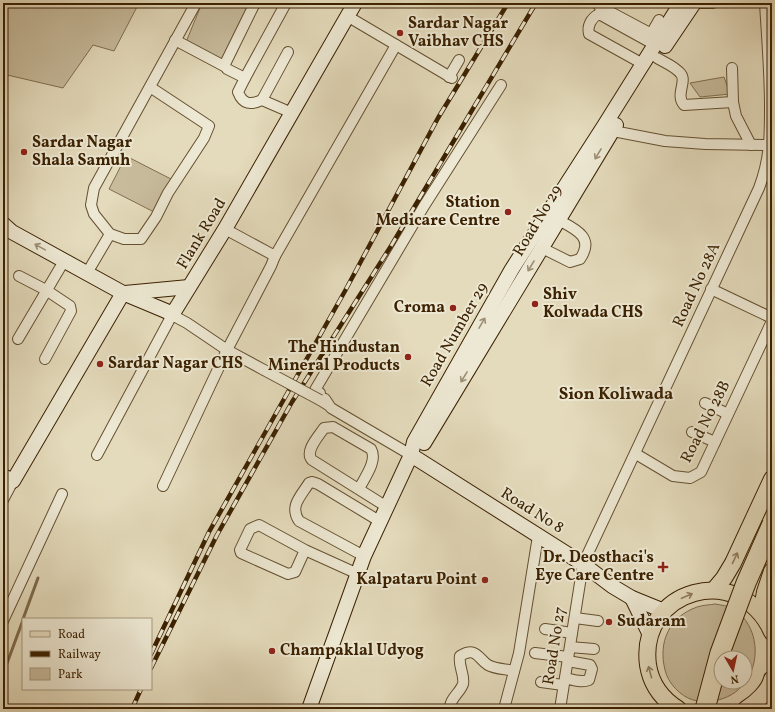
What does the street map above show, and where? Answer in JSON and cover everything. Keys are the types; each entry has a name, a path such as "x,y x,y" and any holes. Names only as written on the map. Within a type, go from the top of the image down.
{"highway":[{"path":"705,709 720,653 746,583 772,524"},
{"path":"727,650 742,608 772,539"}],"main road":[{"name":"Flank Road","path":"169,313 190,287 225,229 355,3"},
{"name":"Road Number 29","path":"309,709 364,556 411,455 414,442 512,269 553,218 609,129 655,44 690,3"},
{"path":"609,129 655,44 690,3"},
{"name":"Road No 29","path":"411,455 422,447 542,248 553,218"},
{"path":"3,224 12,232 123,293 169,313"},
{"path":"123,293 190,287"},
{"path":"162,289 169,313"},
{"path":"8,479 123,293"},
{"name":"Road No 8","path":"411,455 583,564 612,586 632,598 664,611"},
{"path":"714,590 724,578 733,563 772,479"},
{"path":"769,625 764,603 765,592 772,570"},
{"path":"673,707 657,690 649,673 647,654 650,635 656,622 664,611 678,599 695,592 714,590 734,594 752,604 769,625"},
{"path":"632,598 650,635"},
{"path":"746,709 764,693 772,681"}],"street":[{"path":"150,87 210,126 204,138 168,192 156,217 141,239 124,239 110,234 94,214 91,205 94,188 196,3"},
{"path":"175,40 224,66 255,3"},
{"path":"286,3 238,92 240,98 246,102 254,103 262,100 288,52"},
{"path":"690,3 713,3"},
{"name":"Road No 28A","path":"583,564 636,454 766,171 770,145 771,79 765,3"},
{"path":"599,6 655,44 681,74 682,79 680,93 684,105 733,102"},
{"path":"643,64 589,34 589,25 595,16 599,14 655,44"},
{"path":"347,16 451,77 459,60"},
{"path":"655,44 659,20"},
{"path":"163,486 227,350 275,256 396,44"},
{"path":"732,68 733,102 736,116 751,145"},
{"path":"227,69 245,78"},
{"path":"324,402 320,393 315,390 424,206 501,85"},
{"path":"262,100 292,113"},
{"path":"609,129 665,141 705,144 770,145"},
{"path":"324,402 323,387 325,379 429,204"},
{"path":"542,248 570,262 576,261 583,255 586,247 586,241 579,232 553,218"},
{"path":"225,229 275,256"},
{"path":"87,273 110,234"},
{"path":"18,339 64,261"},
{"path":"19,276 46,290 68,303 70,306 71,311 45,359"},
{"path":"711,289 772,318"},
{"path":"97,455 169,313 187,323 227,350 324,402 344,416 411,455"},
{"name":"Road No 28B","path":"636,454 673,476 690,478 701,472 713,440 726,412 772,321"},
{"path":"705,402 726,412"},
{"path":"359,489 373,460 373,453 371,449 333,427 324,428 310,451 310,458 387,507"},
{"path":"692,432 713,440"},
{"path":"3,500 8,479"},
{"path":"364,556 299,521 294,512 294,507 309,483 312,482 318,484 381,522"},
{"path":"3,621 62,494"},
{"path":"305,550 295,572 292,574 288,574 241,553 240,550 250,528 259,525 305,550 358,574"},
{"path":"504,709 519,653 538,536"},
{"name":"Road No 27","path":"560,709 583,564"},
{"path":"575,618 598,621"},
{"path":"545,629 572,633"},
{"path":"570,647 594,649"},
{"path":"450,709 451,702 462,685 463,675 459,662 460,656 473,653 483,659 487,664 514,671"},
{"path":"535,653 590,665 592,669 589,680 587,681 541,682"},
{"path":"548,661 568,660"}],"green space":[{"path":"3,3 139,3 114,51 93,45 63,88 3,74"},
{"path":"202,3 238,3 250,8 226,64 184,47"},
{"path":"724,77 730,94 700,97 690,83"},
{"path":"126,156 171,179 154,212 109,189"},
{"path":"715,604 733,608 746,621 753,636 755,653 753,664 753,650 713,650 713,690 737,690 731,695 714,701 693,700 679,692 669,680 663,660 665,640 673,624 687,611 697,607"}],"waterway":[{"path":"23,618 38,578"},
{"path":"3,674 22,623"}],"railway":[{"path":"152,652 209,532 345,291 438,118 508,3"},
{"path":"152,666 217,535 292,402 391,246 536,3"},
{"path":"132,709 141,690"}],"place":[{"name":"Sardar Nagar Vaibhav CHS","path":"400,33"},
{"name":"Sardar Nagar Shala Samuh","path":"24,152"},
{"name":"Station Medicare Centre","path":"508,212"},
{"name":"Shiv Kolwada CHS","path":"535,304"},
{"name":"Croma","path":"453,308"},
{"name":"The Hindustan Mineral Products","path":"408,357"},
{"name":"Sardar Nagar CHS","path":"100,364"},
{"name":"Dr. Deosthaci's Eye Care Centre","path":"663,567"},
{"name":"Kalpataru Point","path":"485,580"},
{"name":"Sudaram","path":"609,622"},
{"name":"Champaklal Udyog","path":"272,651"}],"district":[{"name":"Sion Koliwada","path":"616,394"}]}
